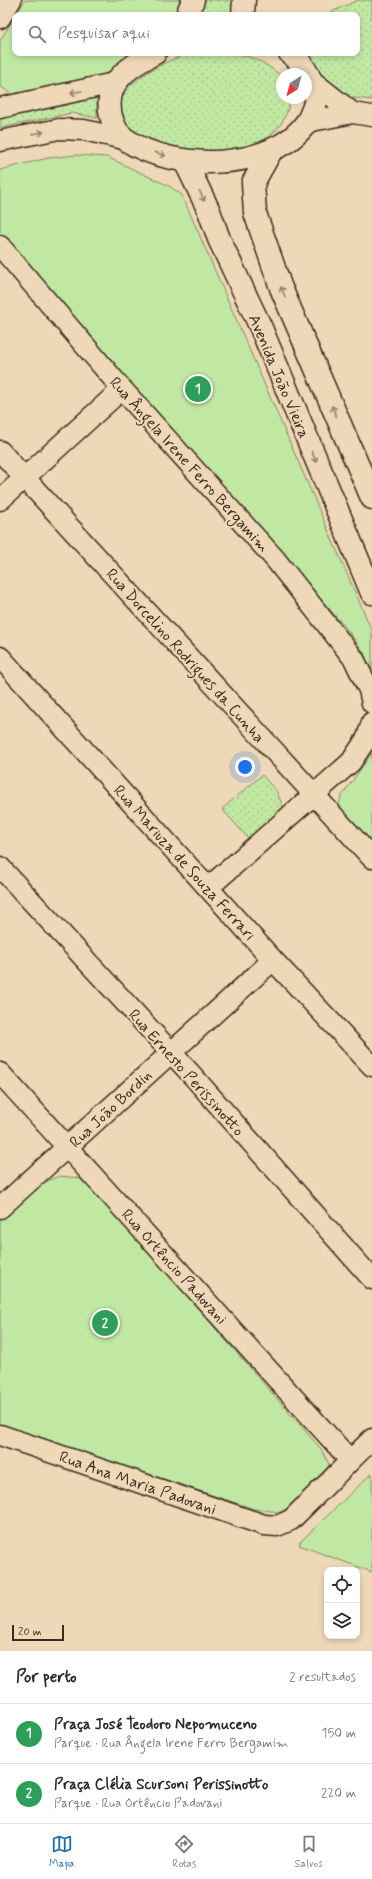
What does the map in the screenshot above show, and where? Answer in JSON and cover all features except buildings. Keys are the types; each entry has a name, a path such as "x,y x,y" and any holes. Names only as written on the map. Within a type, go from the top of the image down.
{"main road":[{"path":"188,12 193,0"},
{"path":"243,12 244,0"},
{"path":"149,56 128,70 114,83 108,103 113,124 124,139 148,150 185,162 233,161 271,151 284,143 307,122 317,100 312,83"},
{"path":"294,56 300,61 304,68"},
{"path":"271,151 253,183 255,213 281,288 372,498"},
{"name":"Avenida João Vieira","path":"185,162 209,211 220,239 261,328 372,593"}],"street":[{"path":"0,18 12,0"},
{"path":"312,81 353,113"},
{"path":"0,108 114,83"},
{"path":"307,122 353,113 372,116"},
{"path":"0,141 59,129 84,130 124,139"},
{"name":"Rua Ângela Irene Ferro Bergamim","path":"0,246 122,388 275,559 354,659 371,696"},
{"path":"0,500 122,388"},
{"name":"Rua Dorcelino Rodrigues da Cunha","path":"0,451 372,858"},
{"name":"Rua Mariuza de Souza Ferrari","path":"0,657 209,887 273,960 372,1066"},
{"path":"209,887 351,762 367,738 372,722"},
{"name":"Rua Ernesto Perissinotto","path":"0,867 170,1052 372,1279"},
{"name":"Rua João Bordin","path":"0,1208 273,960"},
{"name":"Rua Ortêncio Padovani","path":"0,1073 350,1460"},
{"name":"Rua Ana Maria Padovani","path":"0,1435 264,1525 277,1526 291,1520 350,1460"},
{"path":"350,1460 372,1439"}],"green space":[{"path":"25,0 185,0 181,12 18,12"},
{"path":"199,0 236,0 235,12 194,12"},
{"path":"358,0 372,0 372,100 347,97 324,84 303,56 360,56 360,12 332,12"},
{"path":"12,21 12,56 154,56 116,75 14,96 0,86 0,41"},
{"path":"182,56 244,56 251,58 261,62 276,72 276,104 288,104 286,114 279,126 270,136 258,143 245,147 216,152 177,152 160,147 131,134 116,104 121,95 138,79 160,65"},
{"path":"97,97 97,118 72,113 0,128 0,118"},
{"path":"76,155 107,157 169,186 182,195 372,631 372,672 363,651 346,628 0,243 0,170 48,158"},
{"path":"372,753 372,864 336,815 341,797"},
{"path":"262,775 277,792 284,809 255,846 222,809"},
{"path":"59,1176 79,1178 104,1201 321,1449 329,1464 323,1480 296,1504 280,1512 254,1509 0,1425 0,1220 40,1184"},
{"path":"372,1473 372,1572 299,1545 300,1542"}],"place":[{"name":"Praça José Teodoro Nepomuceno","path":"198,389"},
{"name":"Praça Clélia Scursoni Perissinotto","path":"105,1323"}]}
